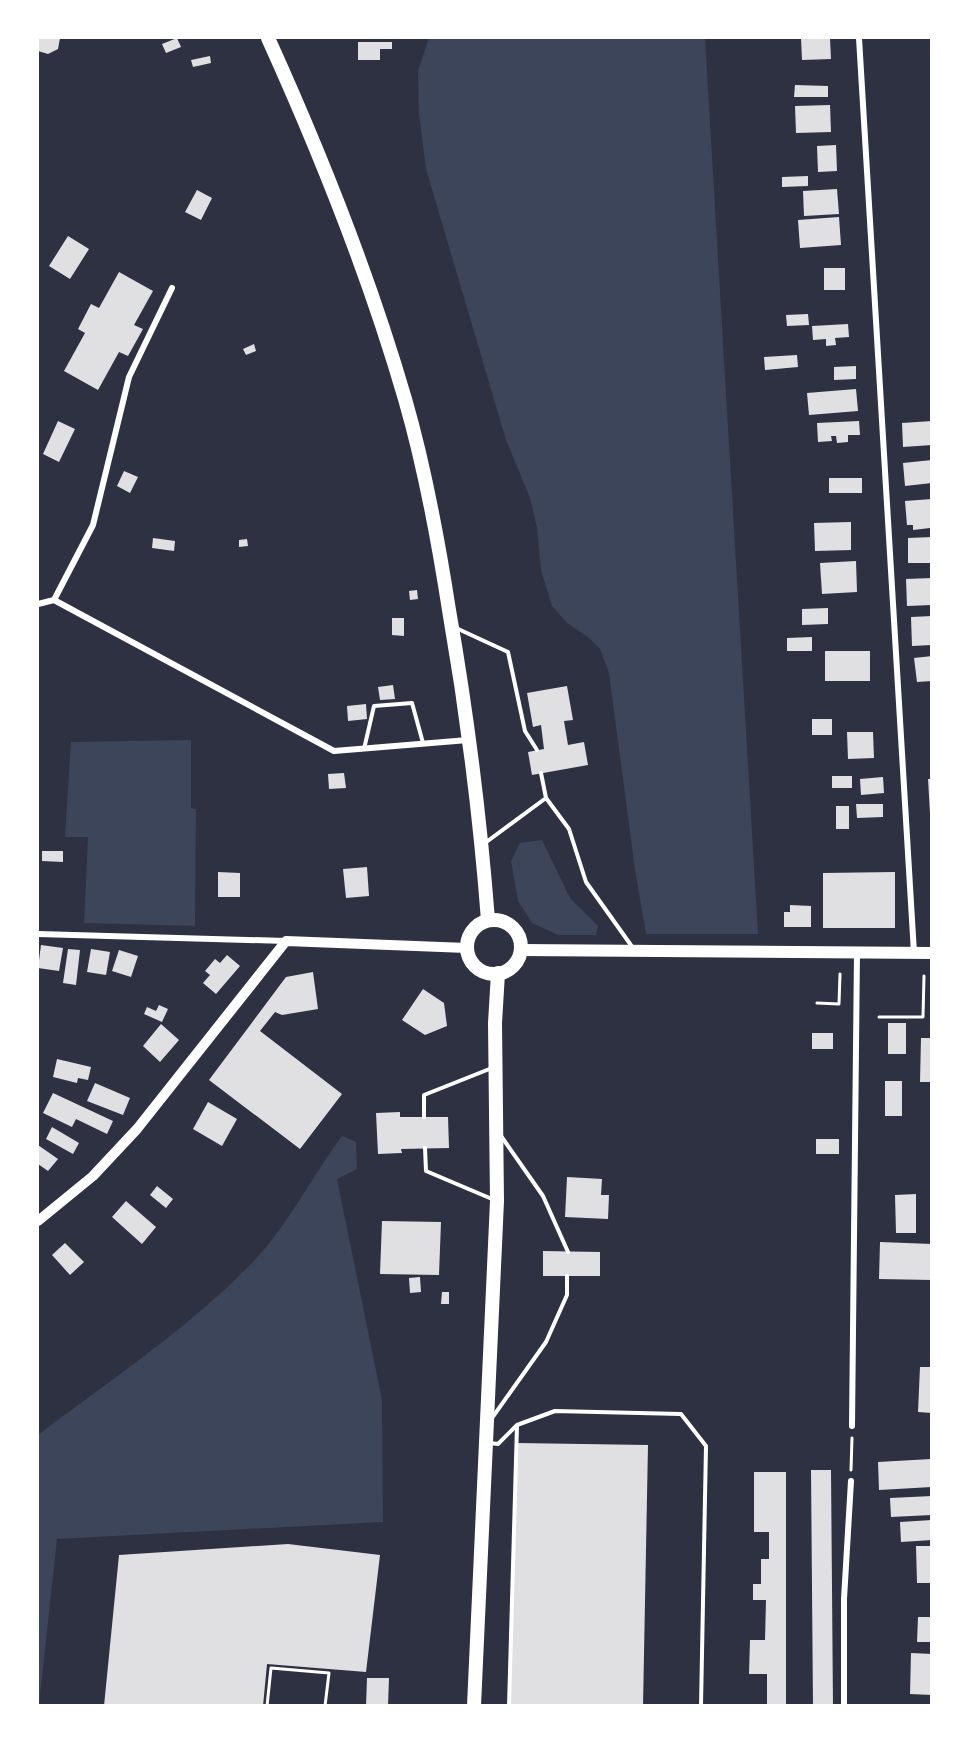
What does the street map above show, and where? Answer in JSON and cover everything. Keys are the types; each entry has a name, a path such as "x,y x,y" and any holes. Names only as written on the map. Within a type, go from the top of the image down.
{"highway":[{"path":"268,38 299,105 367,278 402,389 436,528 471,740 483,845 488,920"},
{"path":"488,920 498,920 508,924 516,931 520,940 520,950 516,961 508,969 498,973 487,973 477,968 470,959 467,948 469,936 477,926 488,920"},
{"path":"474,1706 497,1201 495,1023 498,973"}],"main road":[{"path":"520,950 932,953"}],"street":[{"path":"859,38 914,953"},
{"path":"54,600 93,525 129,377 172,288"},
{"path":"38,604 54,600 334,752 471,740"},
{"path":"38,934 467,948"},
{"path":"38,1221 93,1176 137,1129 286,941"},
{"path":"852,1426 856,951"},
{"path":"844,1706 844,1599 851,1481"}],"lane":[{"path":"452,626 508,652 525,731 537,750"},
{"path":"364,749 374,706 412,703 424,744"},
{"path":"541,773 546,798 568,829 586,882 635,951"},
{"path":"483,845 546,798"},
{"path":"424,1117 424,1095 496,1066"},
{"path":"497,1131 543,1196 568,1252"},
{"path":"425,1148 426,1171 497,1201"},
{"path":"488,1423 546,1342 567,1295 567,1276"},
{"path":"487,1442 498,1444 517,1425 555,1411 681,1414 706,1446 701,1706"},
{"path":"509,1706 517,1425"}],"path":[{"path":"817,1003 839,1004 840,974"},
{"path":"879,1017 924,1017 924,976"},
{"path":"851,1481 852,1426"},
{"path":"267,1706 271,1668 328,1673 325,1706"}],"shaded area":[{"path":"429,38 705,38 758,934 646,934 635,870 609,673 600,649 588,637 567,623 552,606 541,570 537,528 530,498 506,440 426,169 419,114 418,71"},
{"path":"191,740 191,808 196,809 195,926 84,923 88,837 65,837 71,742"},
{"path":"542,840 570,898 598,926 596,935 558,935 532,923 518,901 511,861 520,843"},
{"path":"342,1136 356,1142 357,1169 337,1179 382,1400 383,1522 57,1539 38,1705 38,1435 173,1333 249,1266 287,1220"}],"building":[{"path":"38,38 60,38 58,49 48,54 38,51"},
{"path":"177,38 181,47 166,53 162,44"},
{"path":"801,38 830,38 831,59 802,60"},
{"path":"358,42 392,42 392,49 380,49 380,60 358,60"},
{"path":"210,56 211,63 193,67 191,60"},
{"path":"795,85 828,86 828,97 794,97"},
{"path":"830,105 831,132 796,133 795,106"},
{"path":"836,145 837,171 818,172 817,146"},
{"path":"808,176 808,186 782,187 782,177"},
{"path":"837,189 839,214 804,216 803,191"},
{"path":"197,190 212,198 201,220 185,212"},
{"path":"839,217 841,245 800,248 798,220"},
{"path":"68,236 89,249 70,279 49,266"},
{"path":"824,268 845,268 845,290 824,290"},
{"path":"119,272 153,291 134,325 143,329 128,356 119,352 98,390 64,371 85,333 78,329 91,304 99,308"},
{"path":"808,314 809,325 787,326 786,315"},
{"path":"848,324 849,337 835,338 836,345 826,346 826,339 813,340 812,326"},
{"path":"254,344 256,351 246,355 243,349"},
{"path":"797,355 798,367 765,370 764,357"},
{"path":"856,366 856,379 834,380 834,367"},
{"path":"856,389 858,411 809,415 807,393"},
{"path":"58,421 75,429 59,462 43,454"},
{"path":"859,421 860,435 848,435 848,442 837,443 836,436 831,436 832,441 818,442 817,423"},
{"path":"932,421 932,445 903,447 902,423"},
{"path":"932,460 932,483 905,486 903,463"},
{"path":"124,471 138,477 130,493 117,486"},
{"path":"829,478 862,478 862,493 829,493"},
{"path":"932,499 930,528 913,530 913,525 907,525 905,501"},
{"path":"851,522 851,550 815,551 814,523"},
{"path":"932,537 932,563 908,563 908,538"},
{"path":"153,538 175,541 174,551 152,548"},
{"path":"247,539 248,546 239,547 239,540"},
{"path":"856,561 857,592 822,594 820,563"},
{"path":"932,578 932,605 907,606 906,579"},
{"path":"417,590 418,599 410,600 409,591"},
{"path":"828,608 828,624 802,625 802,609"},
{"path":"932,616 932,645 912,646 911,617"},
{"path":"392,618 404,618 404,636 392,635"},
{"path":"812,637 812,651 787,651 787,638"},
{"path":"825,651 870,651 870,681 825,681"},
{"path":"932,656 932,681 917,682 914,658"},
{"path":"393,685 395,699 380,700 378,687"},
{"path":"567,686 573,720 564,721 568,745 584,742 588,765 532,775 528,752 544,749 541,725 533,727 527,693"},
{"path":"366,704 367,719 348,721 347,706"},
{"path":"812,719 832,719 832,735 812,735"},
{"path":"847,732 873,732 874,758 848,759"},
{"path":"344,773 346,788 329,789 328,774"},
{"path":"832,776 852,776 852,788 832,788"},
{"path":"883,777 884,793 861,795 860,779"},
{"path":"928,779 932,779 932,812 930,813"},
{"path":"856,804 883,804 883,817 857,818"},
{"path":"836,806 849,806 849,829 836,829"},
{"path":"42,851 63,851 63,862 42,861"},
{"path":"367,867 369,896 346,898 343,869"},
{"path":"218,872 240,873 240,897 218,897"},
{"path":"895,872 895,928 823,928 823,873"},
{"path":"790,905 811,906 811,927 784,927 784,912 790,912"},
{"path":"41,945 63,948 59,971 38,968"},
{"path":"68,949 80,950 76,985 63,983"},
{"path":"91,949 110,952 106,975 87,972"},
{"path":"119,950 138,956 131,977 112,971"},
{"path":"227,955 240,966 216,994 203,983 210,975 205,971 215,959 220,963"},
{"path":"313,972 318,1009 282,1015 275,1012 260,1031 342,1094 300,1149 209,1080 286,977"},
{"path":"423,989 444,1003 447,1026 425,1035 402,1020"},
{"path":"159,1005 168,1009 162,1022 144,1014 147,1007 156,1011"},
{"path":"888,1023 906,1023 906,1054 888,1054"},
{"path":"161,1024 179,1040 160,1062 143,1046"},
{"path":"812,1033 833,1033 833,1049 812,1049"},
{"path":"921,1038 932,1038 932,1082 920,1082"},
{"path":"57,1059 91,1067 88,1080 78,1078 77,1083 53,1077"},
{"path":"885,1081 902,1081 902,1116 885,1116"},
{"path":"95,1083 130,1098 123,1115 87,1101"},
{"path":"53,1093 113,1121 107,1134 76,1119 72,1127 43,1113"},
{"path":"208,1102 237,1119 222,1146 193,1129"},
{"path":"400,1112 400,1117 448,1117 449,1148 401,1149 402,1153 378,1154 376,1113"},
{"path":"52,1127 79,1143 73,1154 46,1139"},
{"path":"816,1139 839,1139 839,1154 816,1154"},
{"path":"38,1145 58,1159 48,1171 38,1164"},
{"path":"567,1177 602,1179 601,1195 609,1195 608,1219 565,1217"},
{"path":"157,1186 173,1199 166,1208 150,1195"},
{"path":"916,1194 916,1233 896,1233 895,1195"},
{"path":"126,1201 156,1227 142,1244 112,1217"},
{"path":"382,1221 441,1222 439,1275 380,1274"},
{"path":"880,1242 932,1244 932,1280 879,1279"},
{"path":"65,1243 84,1262 70,1275 52,1255"},
{"path":"543,1251 600,1252 600,1276 543,1276"},
{"path":"420,1277 421,1292 410,1293 409,1278"},
{"path":"442,1292 449,1292 449,1304 441,1304"},
{"path":"920,1367 932,1367 932,1413 918,1412"},
{"path":"517,1443 648,1445 643,1706 509,1706"},
{"path":"931,1459 932,1487 879,1490 878,1462"},
{"path":"811,1470 831,1470 833,1706 813,1706"},
{"path":"754,1472 786,1472 786,1706 767,1706 767,1674 749,1674 750,1640 765,1640 766,1600 753,1600 753,1584 761,1584 761,1559 769,1559 769,1532 754,1532"},
{"path":"932,1496 932,1515 891,1517 890,1498"},
{"path":"932,1520 932,1540 901,1542 900,1522"},
{"path":"288,1544 380,1555 366,1672 267,1664 263,1706 104,1706 119,1555"},
{"path":"916,1546 932,1546 932,1583 917,1583"},
{"path":"918,1617 932,1617 932,1642 917,1642"},
{"path":"911,1653 932,1654 932,1695 910,1694"},
{"path":"367,1678 389,1678 388,1706 366,1706"}]}
